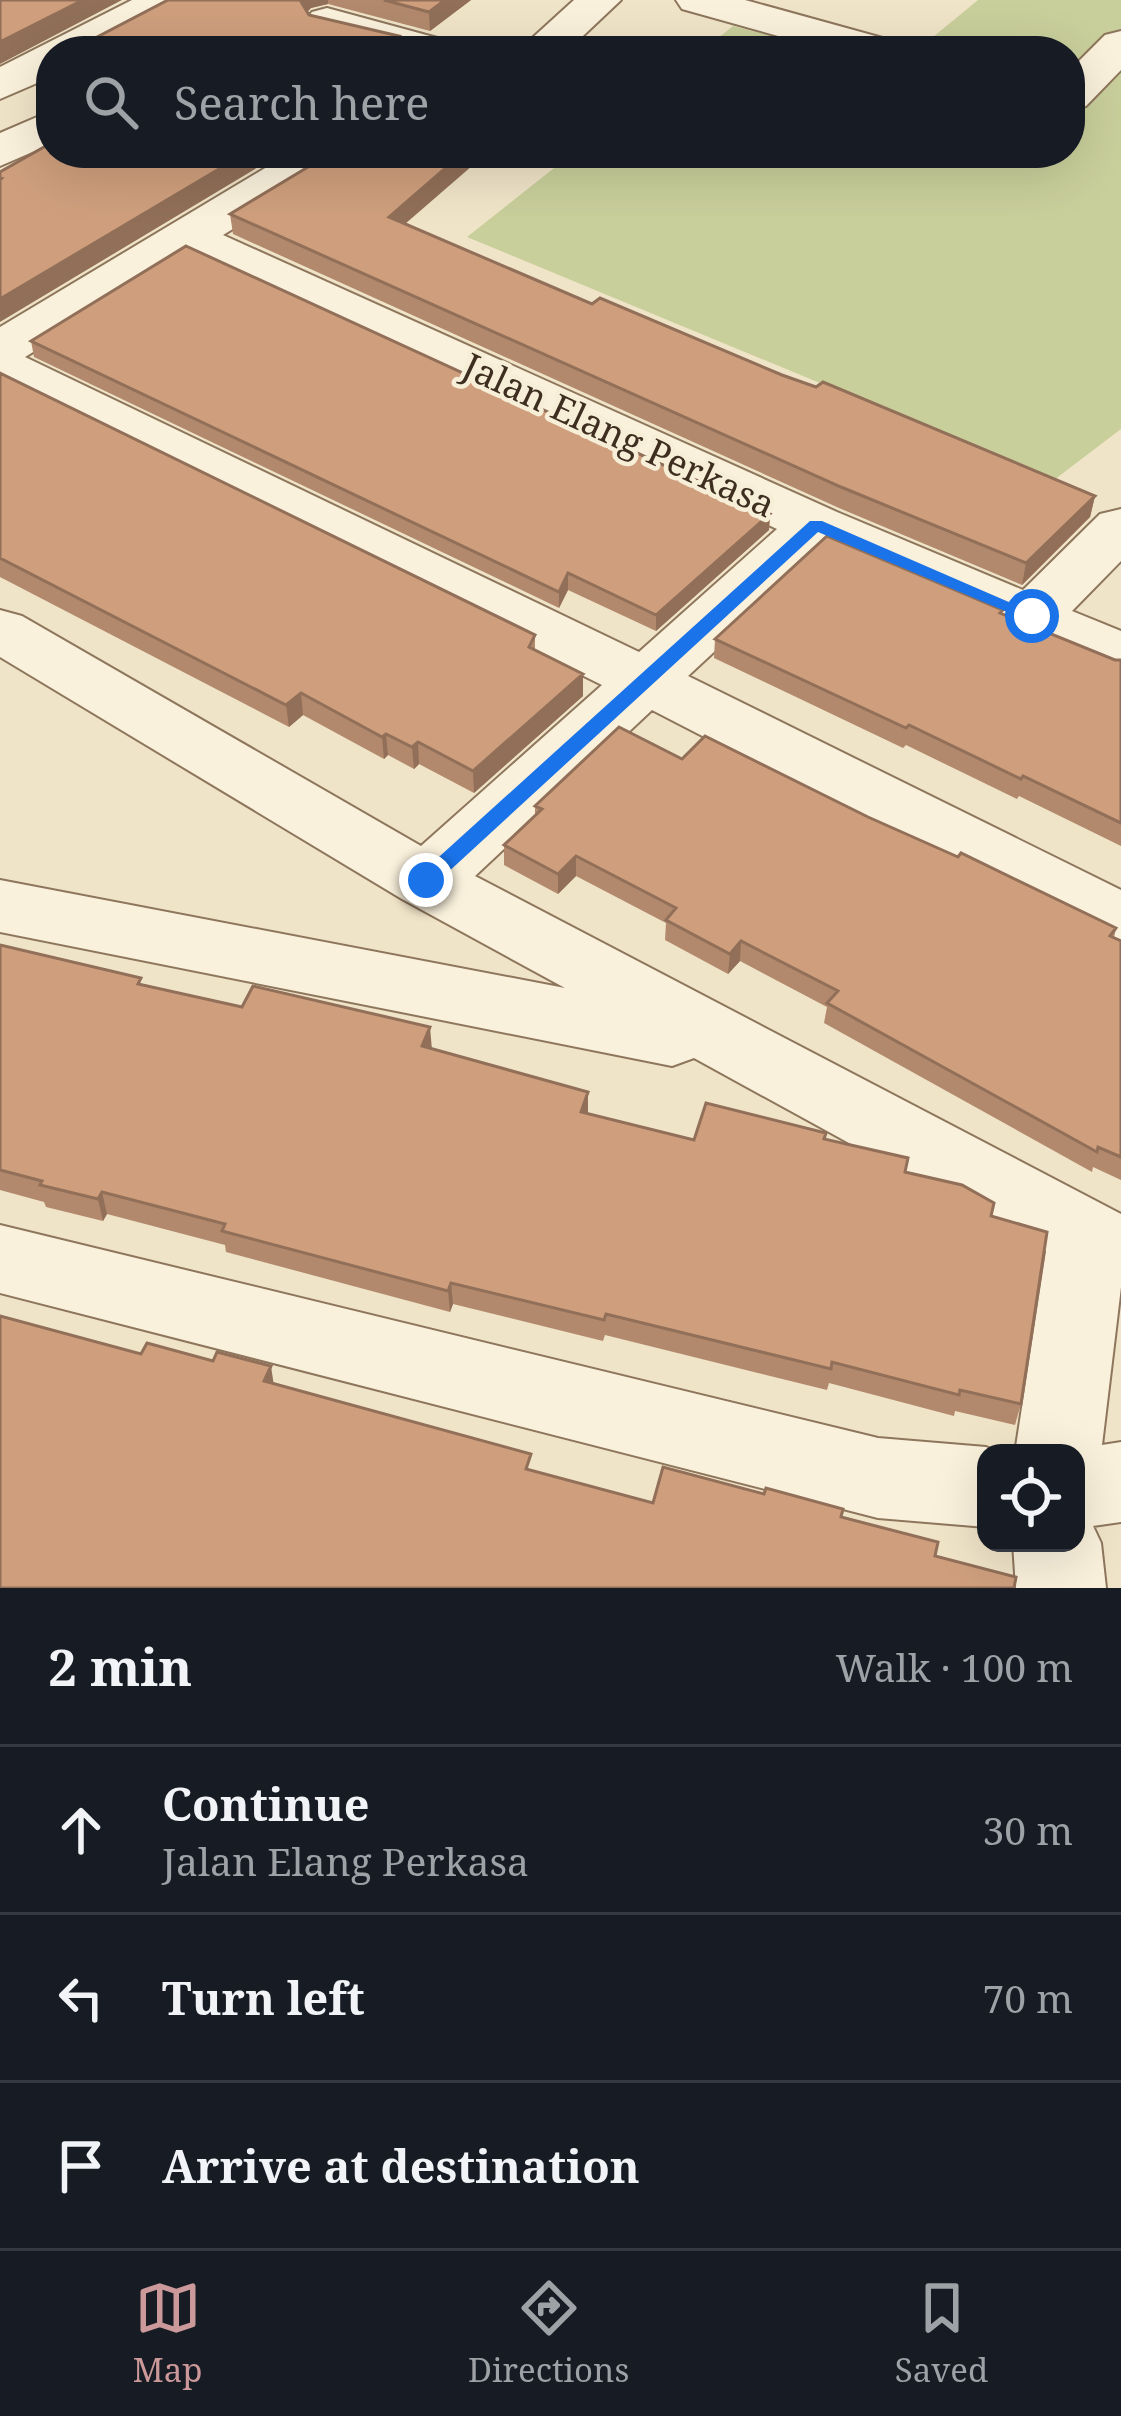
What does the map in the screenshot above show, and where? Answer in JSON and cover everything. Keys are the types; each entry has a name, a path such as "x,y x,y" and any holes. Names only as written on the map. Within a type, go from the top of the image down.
{"street":[{"path":"96,36 165,0"},
{"path":"558,36 600,0"},
{"path":"697,0 825,36"},
{"path":"835,36 878,2"},
{"path":"327,21 382,36"},
{"path":"1085,83 1121,44"},
{"path":"0,85 36,67"},
{"path":"1085,104 1121,117"},
{"path":"0,152 36,132"},
{"path":"0,350 298,168"},
{"name":"Jalan Elang Perkasa","path":"186,237 816,524 1121,655"},
{"path":"0,366 648,682 1121,921"},
{"path":"426,880 816,524"},
{"path":"1032,616 1121,527"},
{"path":"0,630 426,880 1104,1244 1060,1444"},
{"path":"0,906 735,1049"},
{"path":"0,1259 878,1478 977,1486"},
{"path":"1085,1488 1121,1482"},
{"path":"1059,1552 1061,1588"}],"green space":[{"path":"978,0 1121,0 1121,429 1054,480 467,237 554,168 1085,168 1085,36 934,36"},
{"path":"733,26 773,36 721,36"}],"building":[{"path":"0,0 83,0 0,42"},
{"path":"168,0 300,0 309,15 399,36 99,36"},
{"path":"384,0 445,0 429,12"},
{"path":"36,152 36,168 221,168 0,299 0,172"},
{"path":"306,168 446,168 389,217 592,304 600,298 782,375 816,387 823,382 1095,496 1026,563 841,487 230,214"},
{"path":"186,246 770,514 656,615 568,573 559,592 31,341"},
{"path":"0,373 535,635 529,647 583,674 473,771 418,742 412,747 386,734 382,737 301,693 286,705 0,558"},
{"path":"827,536 1003,610 1000,613 1121,660 1121,823 715,639"},
{"path":"619,727 682,759 705,736 868,817 958,857 961,853 1116,928 1110,936 1121,941 1121,1157 1098,1147 1097,1152 827,1003 838,991 741,941 730,954 666,920 676,908 576,856 558,874 504,845 542,809 535,806"},
{"path":"0,945 242,1007 253,986 430,1027 422,1046 588,1092 581,1112 694,1140 706,1103 826,1133 824,1139 908,1158 905,1172 962,1185 994,1203 991,1216 1047,1232 1021,1404 960,1390 959,1395 832,1362 831,1369 606,1314 604,1320 451,1283 448,1291 222,1231 225,1224 102,1192 98,1199 0,1170"},
{"path":"0,1316 141,1354 147,1343 213,1361 217,1352 271,1366 264,1381 531,1454 526,1469 653,1503 663,1467 764,1494 766,1488 843,1509 841,1517 938,1542 935,1556 1016,1577 1014,1588 0,1588"}],"route":[{"path":"426,880 816,524 1032,616"}]}
